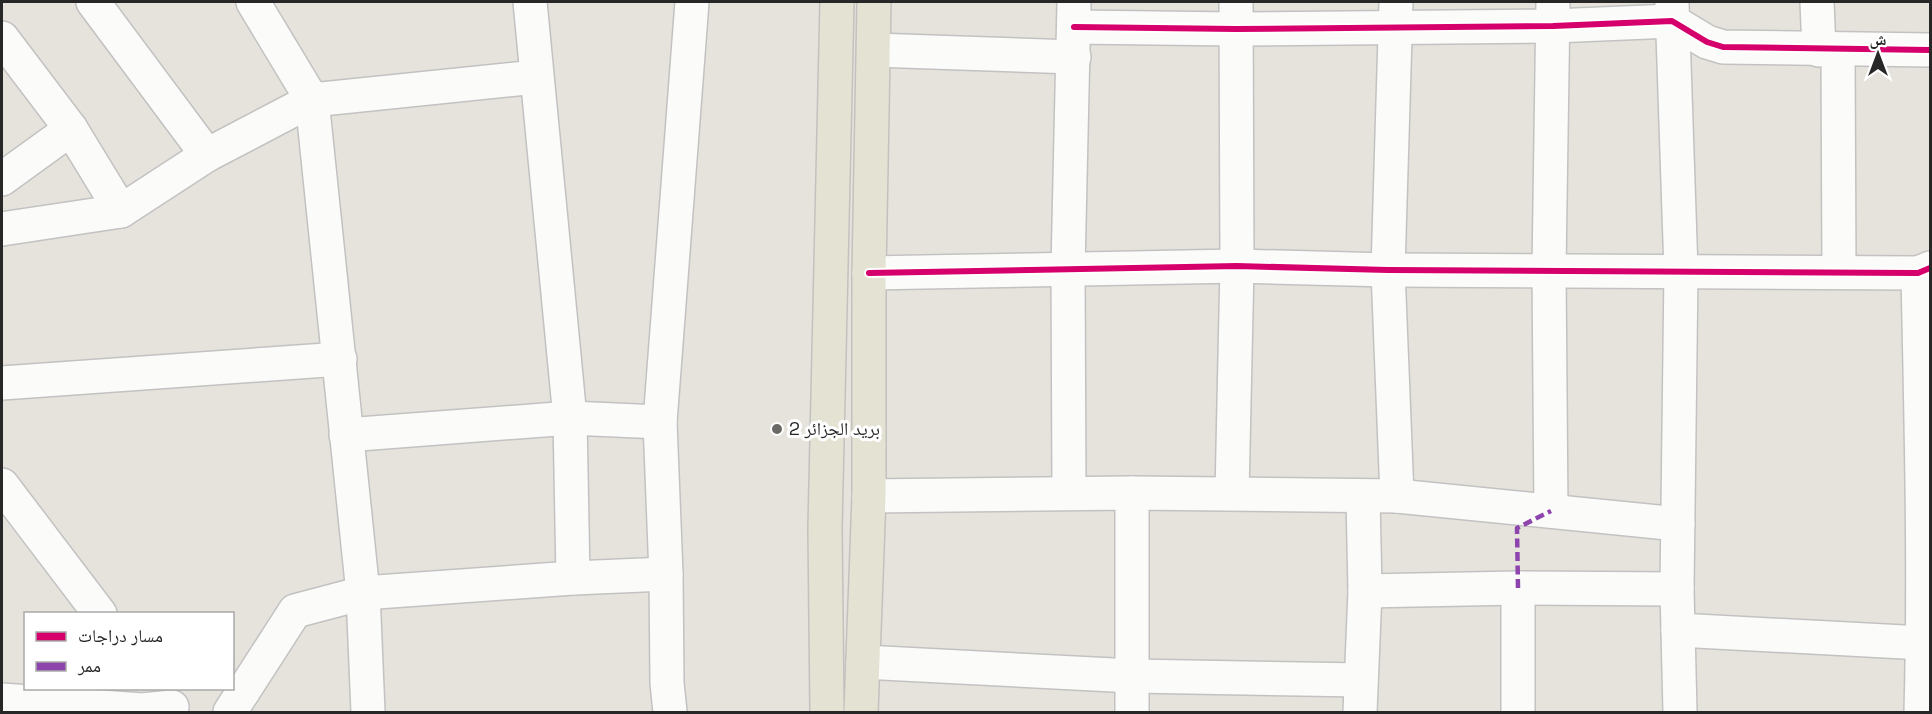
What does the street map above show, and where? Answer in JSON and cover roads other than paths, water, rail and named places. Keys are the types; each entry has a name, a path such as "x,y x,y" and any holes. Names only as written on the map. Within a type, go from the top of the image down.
{"main road":[{"path":"827,712 825,528 837,2"},
{"path":"861,712 869,496 869,273 874,2"}],"street":[{"path":"93,2 207,155"},
{"path":"253,2 312,100 363,593 368,712"},
{"path":"530,2 570,418 573,578"},
{"path":"670,712 667,683 666,574 660,422 692,2"},
{"path":"1817,2 1828,50 1839,272"},
{"path":"874,50 1236,15 1553,14 1672,11 1707,42 1723,47 1930,50"},
{"path":"1672,11 1681,271 1677,589 1680,712"},
{"path":"1396,14 1388,270 1397,496"},
{"path":"1551,511 1550,270 1553,14"},
{"path":"1232,494 1237,266 1236,15"},
{"path":"1069,494 1068,268 1074,29"},
{"path":"2,38 71,129 122,211"},
{"path":"2,229 122,211 207,155 312,100 536,77"},
{"path":"2,179 71,129"},
{"path":"869,273 1237,266 1388,270 1924,271 1927,644 1921,712"},
{"path":"2,383 340,359"},
{"path":"346,435 570,418 660,422"},
{"path":"2,485 98,612"},
{"path":"869,496 1132,493 1363,498 1397,496 1678,524"},
{"path":"1132,493 1132,712"},
{"path":"1360,712 1365,591 1363,498"},
{"path":"230,712 295,611 363,593 573,578 666,574"},
{"path":"1365,591 1518,588 1677,589"},
{"path":"1518,588 1518,712"},
{"path":"1678,630 1927,644"},
{"path":"863,662 1133,676 1361,680"},
{"path":"2,700 158,706"}],"place":[{"name":"بريد الجزائر 2","path":"777,429"}]}
